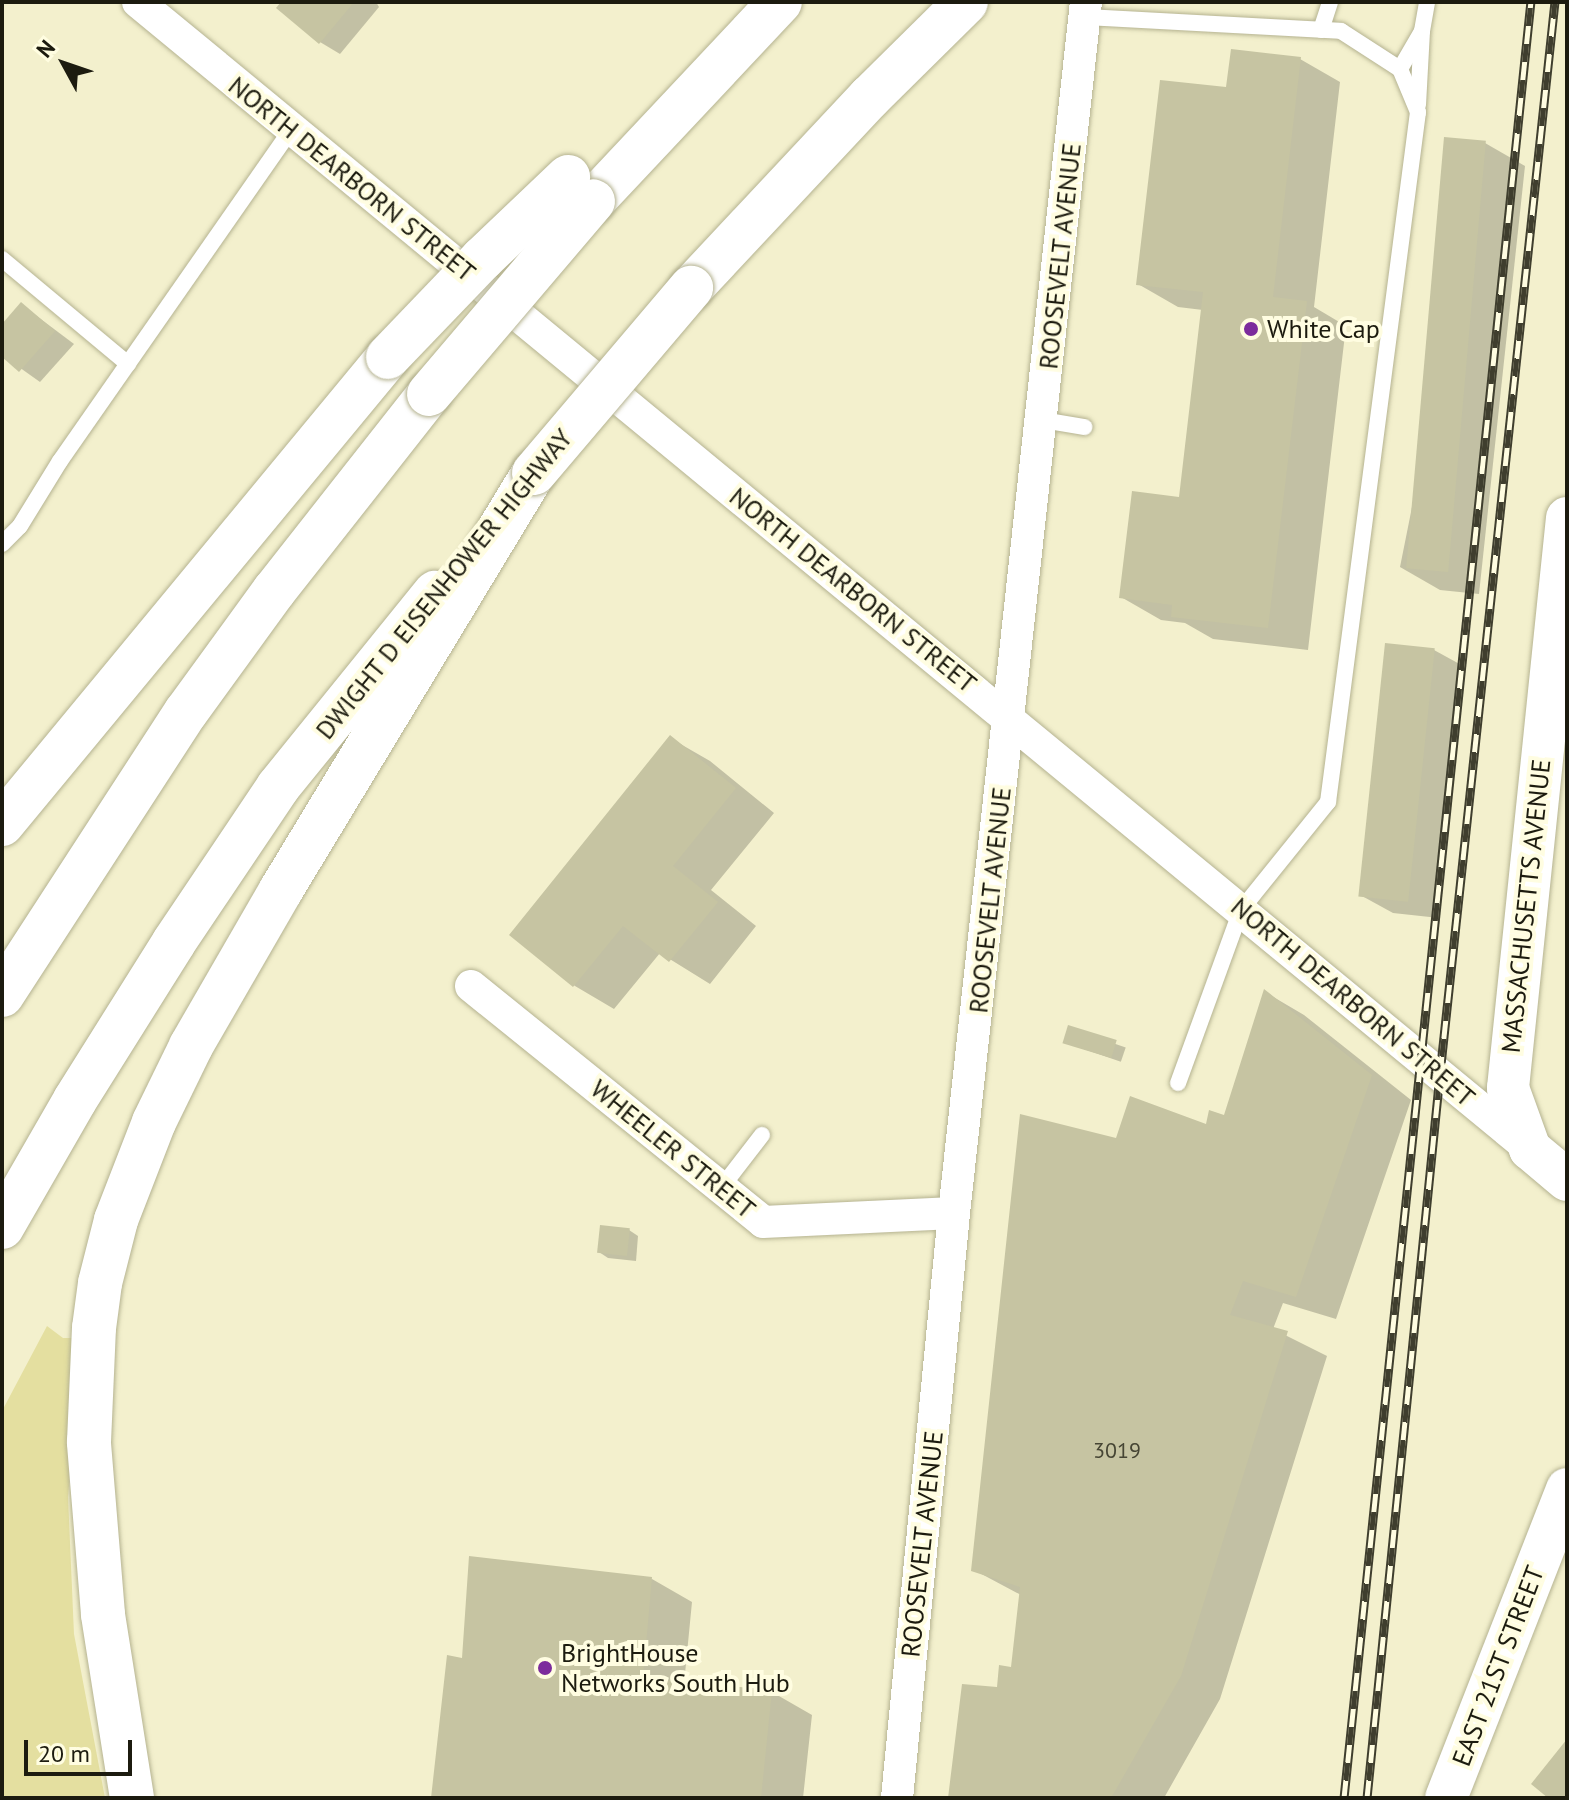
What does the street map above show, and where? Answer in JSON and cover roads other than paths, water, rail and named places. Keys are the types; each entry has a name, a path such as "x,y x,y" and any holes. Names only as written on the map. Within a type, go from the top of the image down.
{"highway":[{"path":"2,824 388,357 482,259 581,189 715,68 780,2"},
{"name":"DWIGHT D EISENHOWER HIGHWAY","path":"2,1227 133,1008 278,787 534,473 691,288 956,12"},
{"path":"2,995 186,712 274,591 429,394 581,189"},
{"path":"132,1798 103,1614 89,1442 94,1328 100,1283 116,1220 154,1122 191,1046 281,890 534,473"}],"street":[{"name":"NORTH DEARBORN STREET","path":"138,2 1567,1180"},
{"name":"ROOSEVELT AVENUE","path":"897,1798 954,1213 1086,10"},
{"name":"MASSACHUSETTS AVENUE","path":"1530,1149 1511,1102 1509,1061 1567,518"},
{"name":"WHEELER STREET","path":"471,986 763,1222 954,1213"},
{"name":"EAST 21ST STREET","path":"1446,1798 1558,1540 1567,1489"}],"lane":[{"path":"1178,1083 1241,910 1328,802 1418,112 1422,31 1427,2"},
{"path":"1321,30 1329,3"},
{"path":"1329,3 1341,31"},
{"path":"1086,10 1341,31 1400,69 1418,112"},
{"path":"1400,69 1422,31"},
{"path":"2,544 20,526 60,461 292,129"},
{"path":"2,259 128,364"},
{"path":"1042,420 1084,427"},
{"path":"721,1188 762,1135"}],"railway":[{"path":"1344,1798 1531,2"},
{"path":"1367,1798 1440,1074 1555,2"}],"place":[{"name":"White Cap","path":"1251,329"},
{"name":"BrightHouse Networks South Hub","path":"545,1668"}]}
